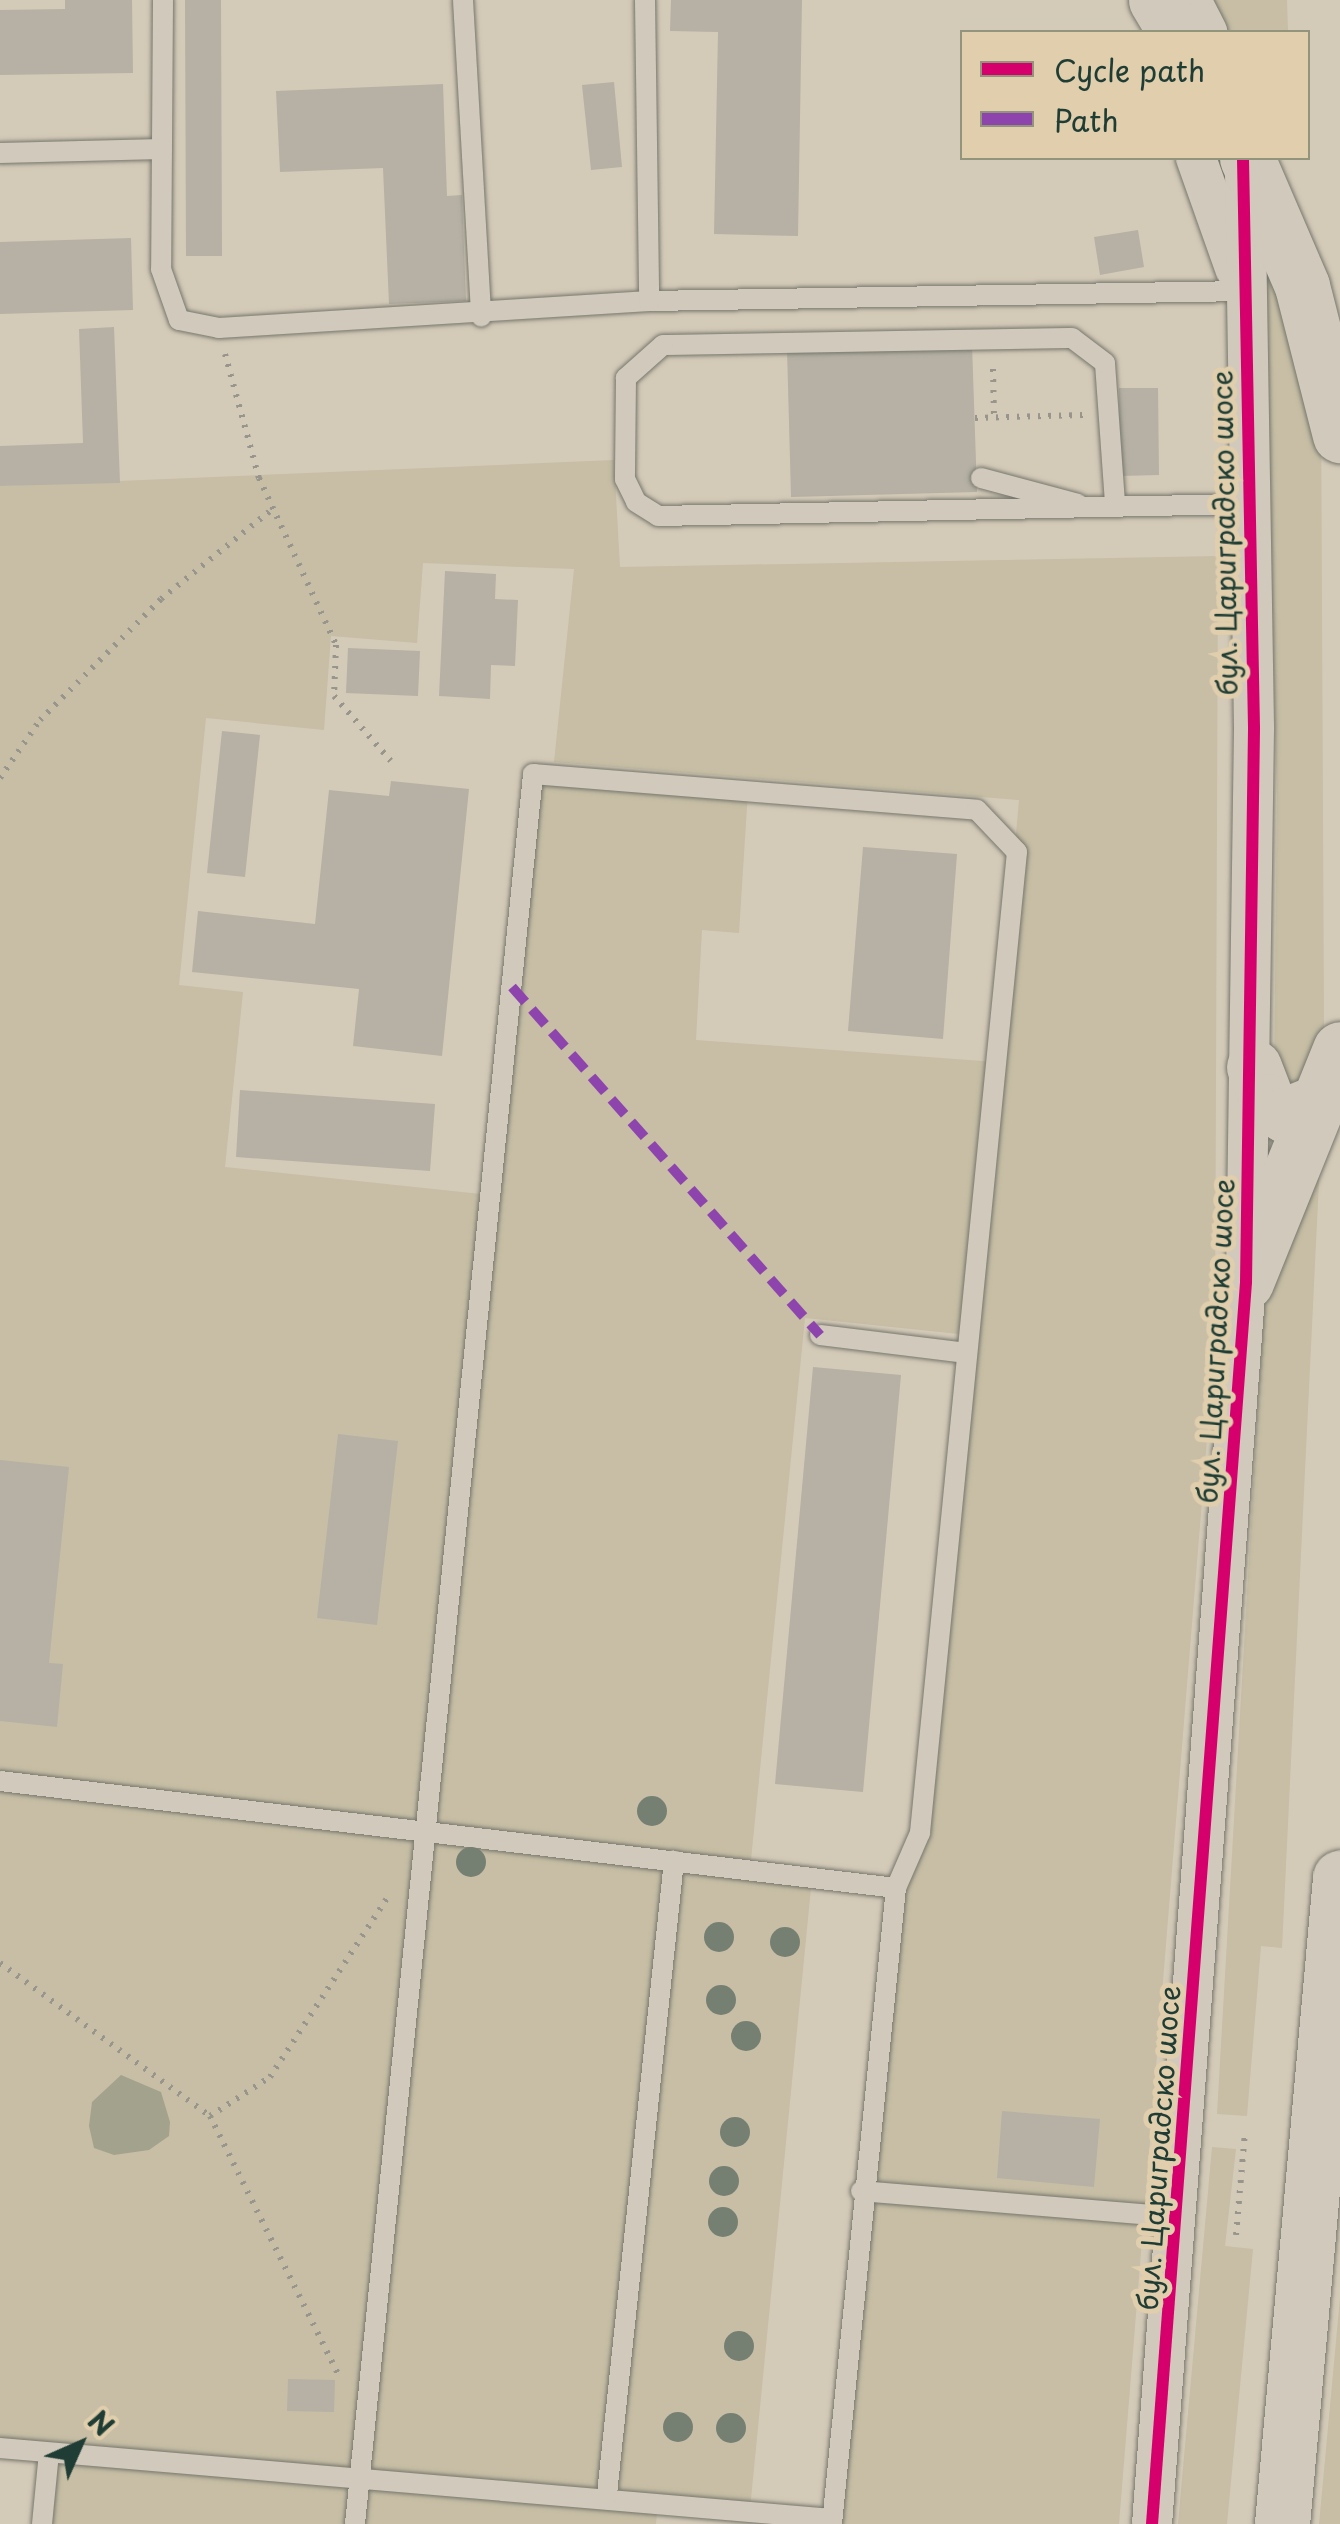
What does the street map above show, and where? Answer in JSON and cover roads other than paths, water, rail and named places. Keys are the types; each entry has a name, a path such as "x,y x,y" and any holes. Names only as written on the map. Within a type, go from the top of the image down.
{"highway":[{"path":"1156,0 1174,30"},
{"path":"1246,160 1302,286 1340,436"},
{"path":"1254,1067 1285,1115 1332,1074"},
{"path":"1246,1282 1332,1074"},
{"path":"1282,2524 1340,1878"}],"street":[{"path":"1139,0 1151,30"},
{"path":"1190,0 1206,30"},
{"name":"бул. Цариградско шосе","path":"1197,160 1243,291"},
{"name":"бул. Цариградско шосе","path":"1152,2524 1179,2217 1246,1282 1254,1067 1243,291 1245,160"}],"lane":[{"path":"163,0 161,269 178,320 219,328 481,316 649,301 1243,291"},
{"path":"462,0 481,316"},
{"path":"645,0 649,301"},
{"path":"0,153 162,149"},
{"path":"1078,504 1041,514 658,516 636,502 625,479 626,378 664,345 1072,338 1105,363 1115,504"},
{"path":"981,478 1078,504 1247,504"},
{"path":"0,2448 49,2453 360,2474 607,2494 832,2521 861,2191 896,1888 920,1833 1017,852 978,810 533,774 426,1832 366,2414 360,2474 355,2524"},
{"path":"820,1336 967,1352"},
{"path":"0,1781 896,1888"},
{"path":"607,2494 674,1861"},
{"path":"861,2191 1179,2217"},
{"path":"42,2524 49,2453"}]}
